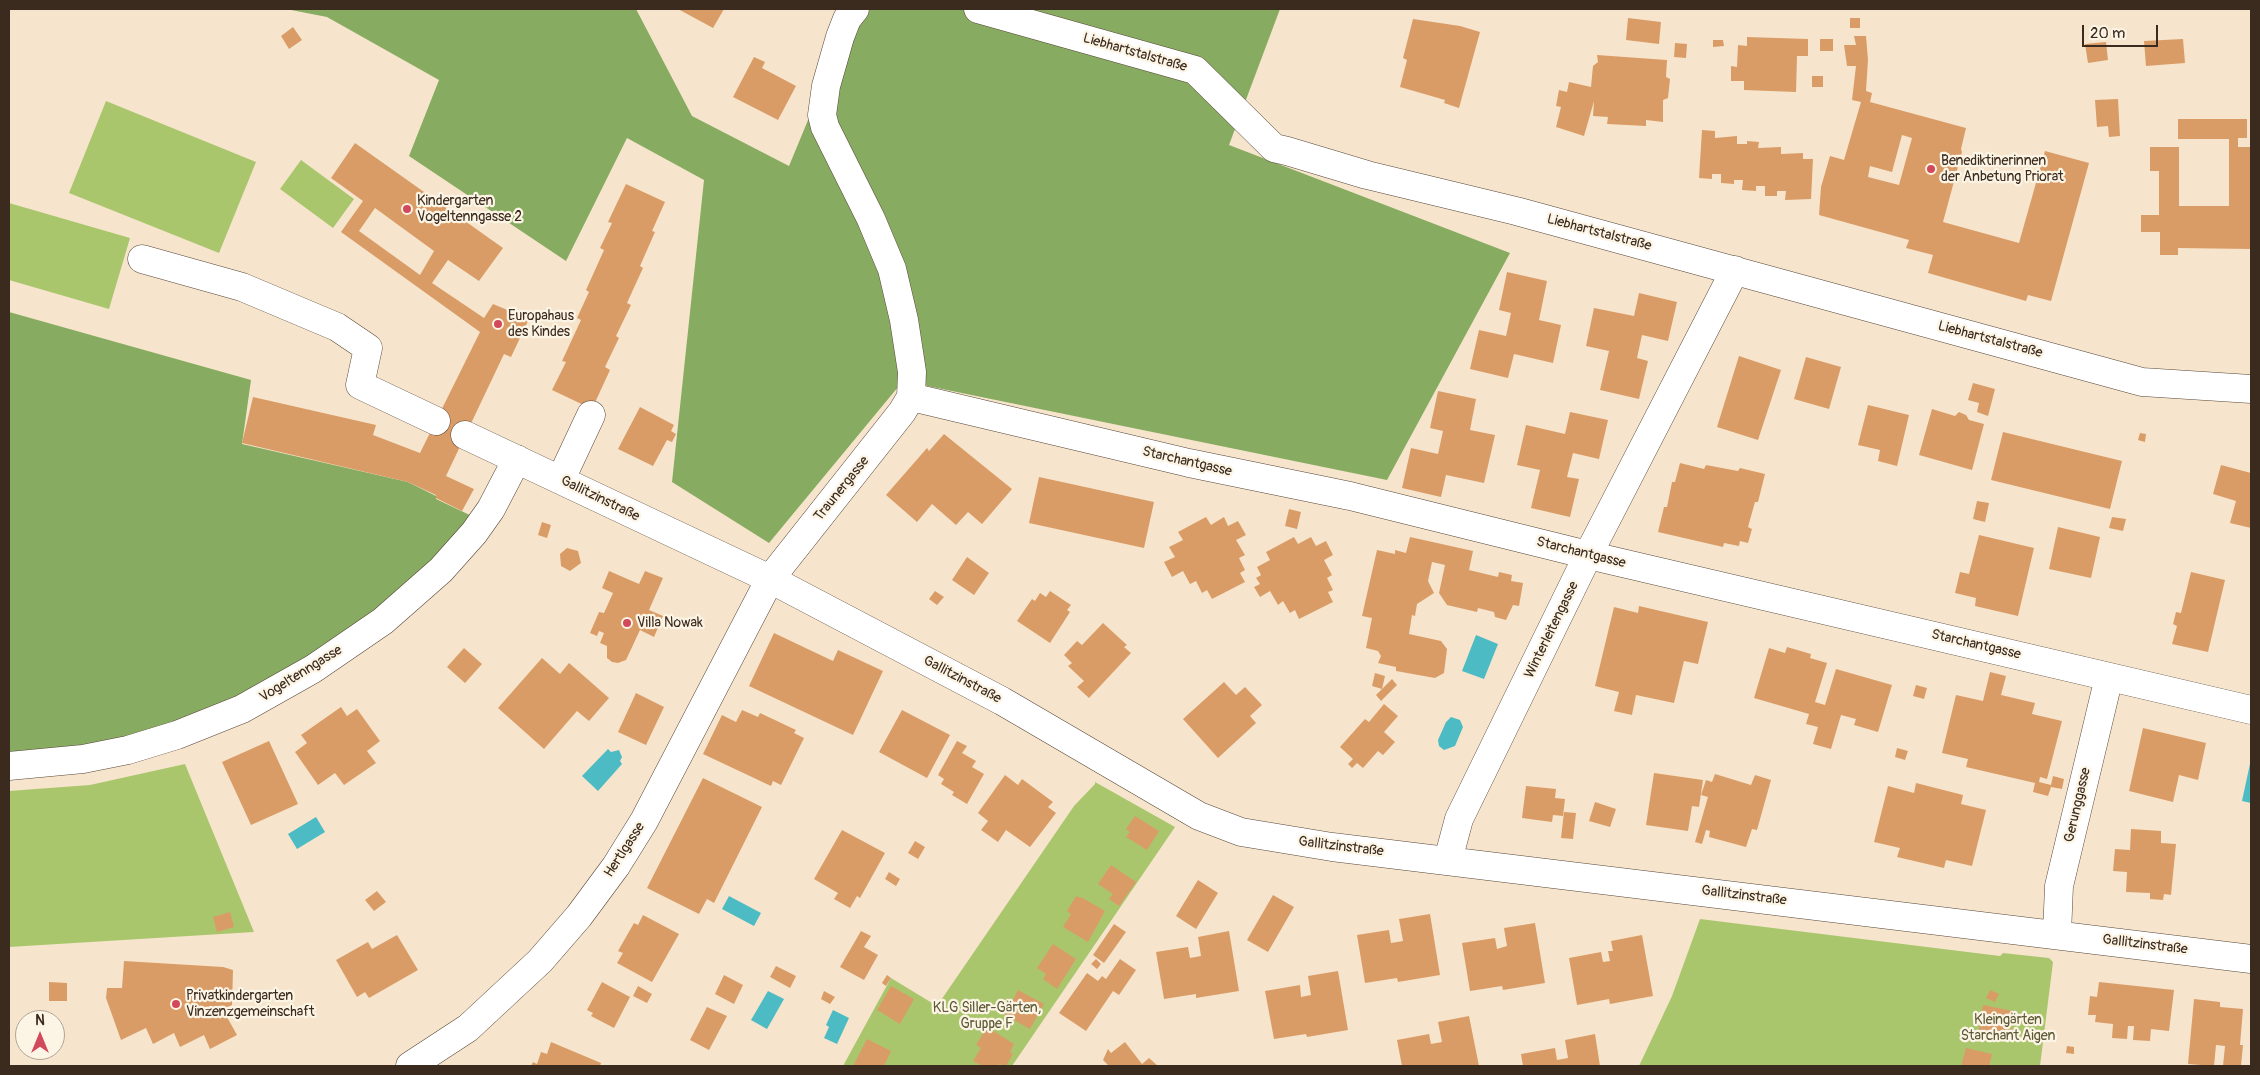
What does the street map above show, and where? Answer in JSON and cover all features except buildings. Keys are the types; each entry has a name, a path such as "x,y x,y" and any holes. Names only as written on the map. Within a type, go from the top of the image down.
{"street":[{"path":"855,9 847,19 840,37 826,86 822,115 825,127 871,219 892,269 904,320 912,372 911,397"},
{"name":"Liebhartstalstraße","path":"978,9 1195,70 1274,148 1367,175 1516,211 2142,382 2251,389"},
{"path":"142,259 242,287 337,327 368,348 360,385 436,421"},
{"name":"Winterleitengasse","path":"1448,860 1459,819 1588,555 1734,270"},
{"name":"Starchantgasse","path":"911,397 1190,463 1350,496 1588,555 2251,710"},
{"name":"Traunergasse","path":"770,579 902,412 911,397"},
{"path":"561,480 591,416"},
{"name":"Gallitzinstraße","path":"465,435 711,553 770,579 1002,701 1199,816 1241,832 1332,847 2251,959"},
{"name":"Vogeltenngasse","path":"9,766 84,759 128,750 177,735 242,709 313,668 383,620 441,570 491,509 517,459"},
{"name":"Hertlgasse","path":"410,1066 468,1028 540,961 579,916 616,866 644,820 770,579"},
{"name":"Gerunggasse","path":"2057,934 2059,886 2108,676"}],"green space":[{"path":"286,9 636,9 692,116 789,166 854,9 1280,9 1229,145 1510,253 1387,480 903,381 769,543 672,482 704,180 627,138 566,261 409,156 439,80 327,17"},
{"path":"106,101 256,162 219,253 69,193"},
{"path":"301,160 354,199 333,228 280,189"},
{"path":"9,203 130,238 109,309 9,280"},
{"path":"9,312 251,380 242,444 408,482 436,496 436,499 476,518 382,607 249,696 127,741 9,758"},
{"path":"185,764 254,932 9,947 9,791 90,785"},
{"name":"KLG Siller-Gärten, Gruppe F","path":"1095,782 1175,827 1012,1066 843,1066 891,978 937,1006 1074,806"},
{"name":"Kleingärten Starchant Aigen","path":"1700,919 2000,956 2003,953 2049,958 2053,962 2040,1066 1639,1066 1672,996"}],"water":[{"path":"1476,635 1498,644 1484,679 1462,671"},
{"path":"1451,717 1460,720 1463,727 1455,746 1444,750 1439,746 1438,740 1446,722"},
{"path":"608,749 611,752 619,750 622,764 598,791 582,776"},
{"path":"2251,759 2251,803 2242,801"},
{"path":"316,817 325,832 297,849 288,834"},
{"path":"729,896 761,913 754,926 722,909"},
{"path":"768,991 784,999 767,1029 751,1020"},
{"path":"833,1010 849,1018 837,1044 824,1038 829,1027 826,1025"}],"place":[{"name":"Benediktinerinnen der Anbetung Priorat","path":"1931,169"},
{"name":"Kindergarten Vogeltenngasse 2","path":"407,209"},
{"name":"Europahaus des Kindes","path":"498,324"},
{"name":"Villa Nowak","path":"627,623"},
{"name":"Privatkindergarten Vinzenzgemeinschaft","path":"176,1004"}]}
